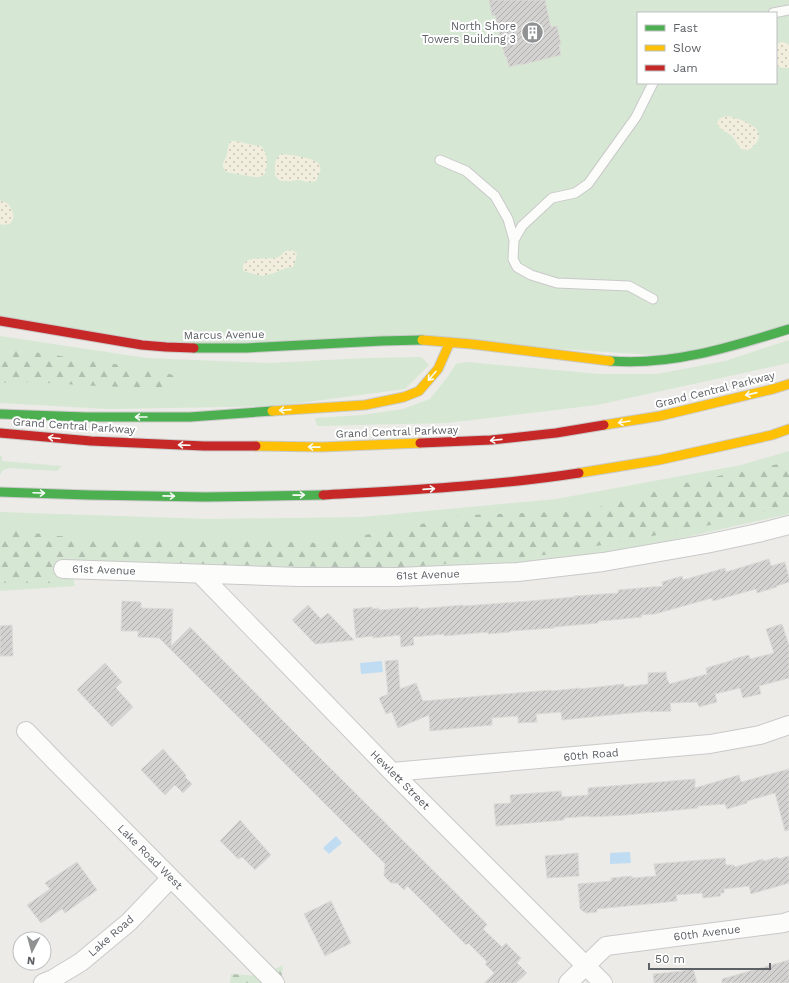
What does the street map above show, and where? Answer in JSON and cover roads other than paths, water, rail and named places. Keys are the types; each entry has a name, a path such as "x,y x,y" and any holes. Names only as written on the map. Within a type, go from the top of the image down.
{"main road":[{"name":"Marcus Avenue","path":"0,321 164,347 235,348 414,340 450,342 620,362 641,362 687,357 748,342 789,329"},
{"path":"0,414 85,417 190,417 365,405 404,397 419,391 438,369 450,342"},
{"name":"Grand Central Parkway","path":"0,433 99,441 204,446 314,447 491,440 556,433 660,416 789,384"},
{"path":"0,492 205,497 318,495 430,489 546,478 659,460 772,435 789,429"}],"street":[{"name":"61st Avenue","path":"63,568 298,577 397,577 518,572 603,562 699,546 789,525"},
{"name":"Hewlett Street","path":"200,574 392,772 603,983"},
{"name":"60th Road","path":"392,772 710,744 760,735 789,725"},
{"name":"Lake Road West","path":"26,730 275,983"},
{"name":"Lake Road","path":"43,983 53,979 81,962 129,922 171,878"},
{"name":"60th Avenue","path":"568,983 606,946 789,922"}],"lane":[{"path":"777,12 789,10"},
{"path":"514,240 522,226 552,198 576,193 588,184 636,117 652,84"},
{"path":"440,160 466,171 495,196 508,219 514,240 513,259 517,267 531,275 557,283 629,286 653,299"}],"water":[{"path":"382,661 383,672 361,674 360,663"},
{"path":"336,836 342,843 329,854 323,848"},
{"path":"630,852 631,863 610,864 610,853"}],"place":[{"name":"North Shore Towers Building 3","path":"532,32"}]}
